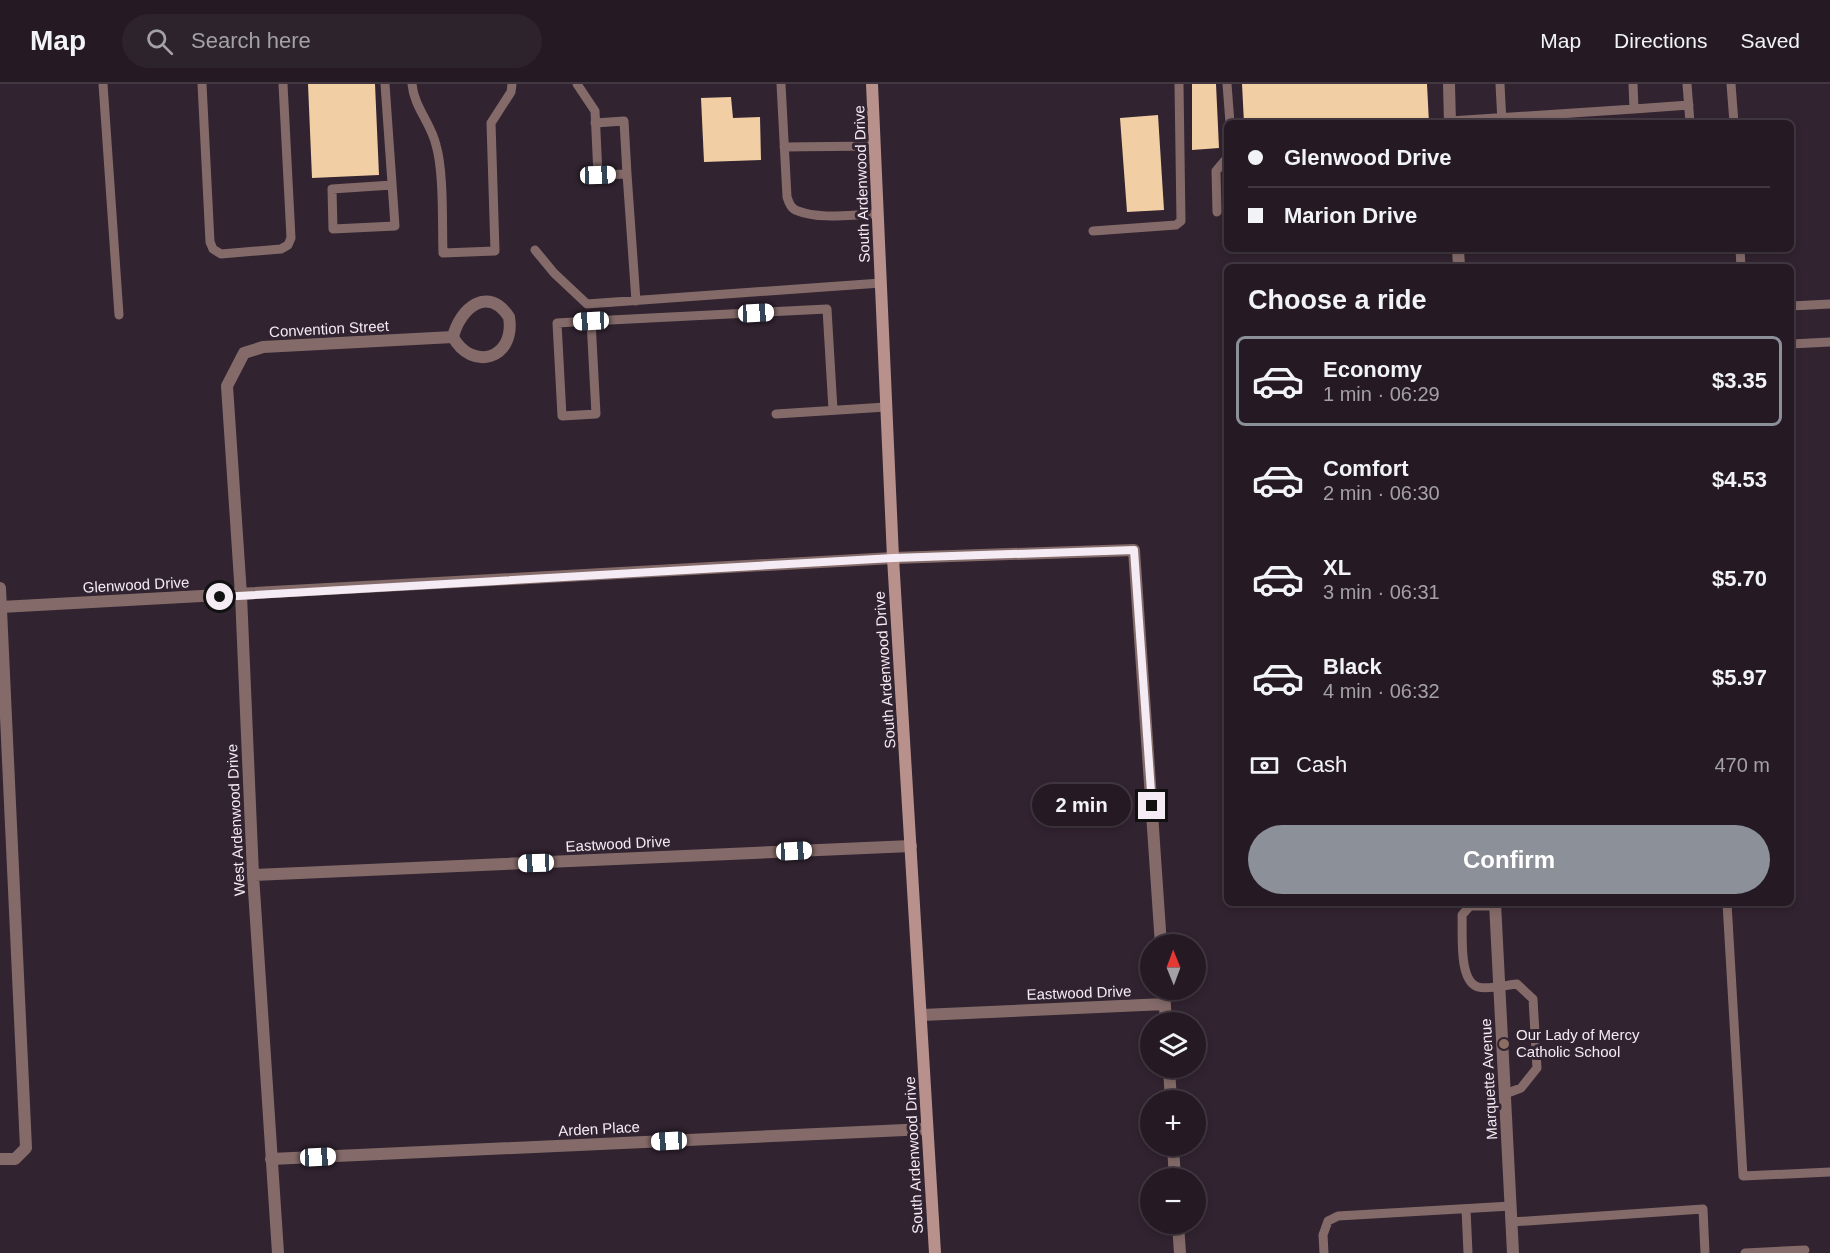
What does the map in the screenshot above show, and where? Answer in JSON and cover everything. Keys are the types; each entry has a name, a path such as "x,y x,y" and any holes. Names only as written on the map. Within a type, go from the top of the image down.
{"street":[{"name":"South Ardenwood Drive","path":"872,84 893,558 935,1253"},
{"path":"1449,84 1450,120"},
{"path":"492,303 499,306 509,317 508,341 505,348 498,353 482,357 473,356 457,345 453,337 459,316 472,305 492,303"},
{"name":"Convention Street","path":"227,386 244,353 263,347 453,337"},
{"name":"West Ardenwood Drive","path":"227,386 241,596 253,875 278,1253"},
{"name":"Glenwood Drive","path":"1,607 241,596 893,558 1134,550 1160,934"},
{"path":"0,588 26,1148 15,1159 0,1159"},
{"name":"Eastwood Drive","path":"253,875 912,846"},
{"name":"Marquette Avenue","path":"1495,906 1513,1253"},
{"path":"1165,1000 1165,1012"},
{"name":"Eastwood Drive","path":"922,1014 1165,1005"},
{"name":"Arden Place","path":"272,1159 927,1129"},
{"path":"1179,1234 1180,1253"}],"lane":[{"path":"103,84 119,315"},
{"path":"202,84 210,242 213,249 221,254 281,249 288,245 291,238 284,84"},
{"path":"385,84 395,226 333,229 332,189 392,185"},
{"path":"412,84 413,94 431,128 437,147 443,253 495,250 491,123 511,92 512,84"},
{"path":"577,84 595,111 598,175 627,174"},
{"path":"781,84 786,197 791,207 797,211 828,215 878,214"},
{"path":"1093,231 1176,225 1181,221 1179,84"},
{"path":"1227,84 1230,120"},
{"path":"1500,84 1502,120 1689,105"},
{"path":"1634,84 1634,109"},
{"path":"1687,84 1690,120"},
{"path":"1731,84 1734,120"},
{"path":"595,123 624,121 636,301"},
{"path":"784,147 875,146"},
{"path":"1217,212 1216,171 1224,162"},
{"path":"1216,189 1224,189"},
{"path":"535,250 554,273 587,304 881,284"},
{"path":"1794,306 1830,304"},
{"path":"591,321 596,414 562,416 557,323 591,321 827,309 833,411"},
{"path":"1794,345 1830,342"},
{"path":"776,414 886,407"},
{"path":"1470,906 1462,915 1465,973 1470,982 1479,987 1517,984 1533,999 1537,1068 1521,1088 1505,1094"},
{"path":"1727,906 1743,1176 1830,1172"},
{"path":"1324,1253 1323,1235 1328,1221 1338,1216 1511,1206"},
{"path":"1466,1209 1468,1253"},
{"path":"1512,1222 1703,1209 1705,1253"},
{"path":"1745,1253 1805,1250"}],"building":[{"path":"308,84 375,84 379,175 312,178"},
{"path":"1192,84 1216,84 1219,148 1192,150"},
{"path":"1242,84 1427,84 1429,120 1244,120"},
{"path":"731,97 733,118 760,117 761,160 704,162 701,98"},
{"path":"1158,115 1164,210 1127,212 1120,118"}],"place":[{"name":"Our Lady of Mercy Catholic School","path":"1504,1044"}],"route":[{"path":"220,597 893,558 1134,550 1152,806"}]}
